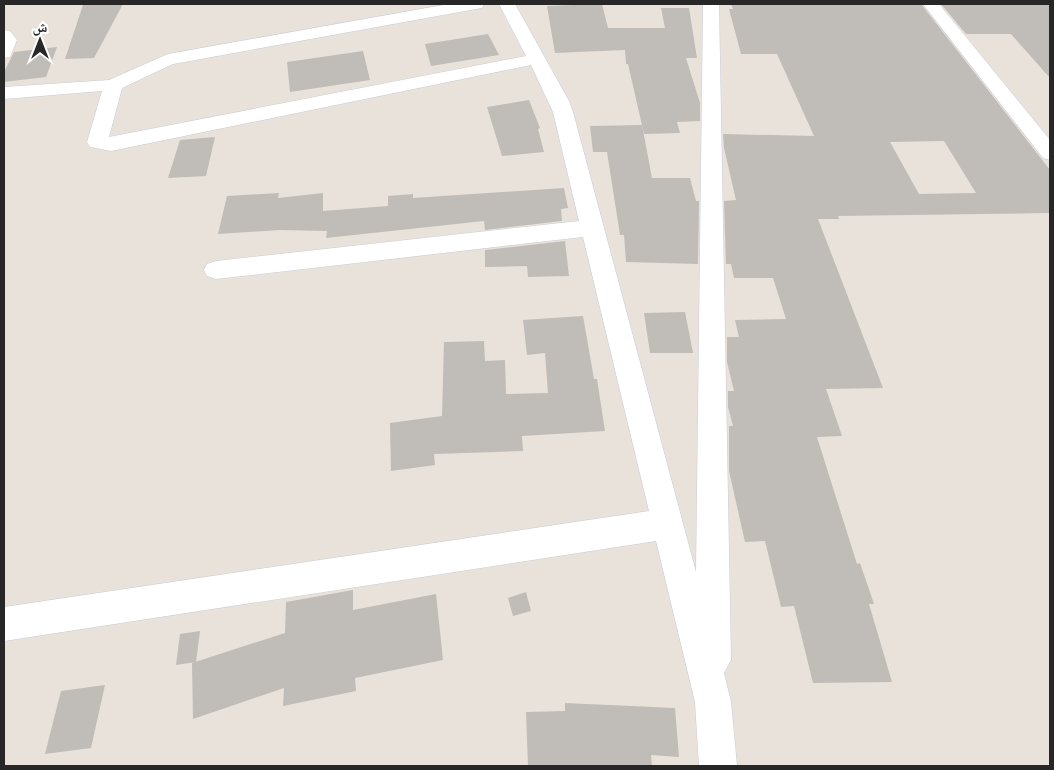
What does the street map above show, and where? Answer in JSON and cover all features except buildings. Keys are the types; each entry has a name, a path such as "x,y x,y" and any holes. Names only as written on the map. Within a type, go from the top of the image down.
{"street":[{"path":"4,92 114,85 168,59 476,4"},
{"path":"507,4 563,112 713,702"},
{"path":"711,4 713,702 718,766"},
{"path":"932,4 1050,153"},
{"path":"4,34 8,40 4,53"},
{"path":"114,85 97,142 111,144 536,59"},
{"path":"216,270 593,228"},
{"path":"4,624 667,524"}]}
